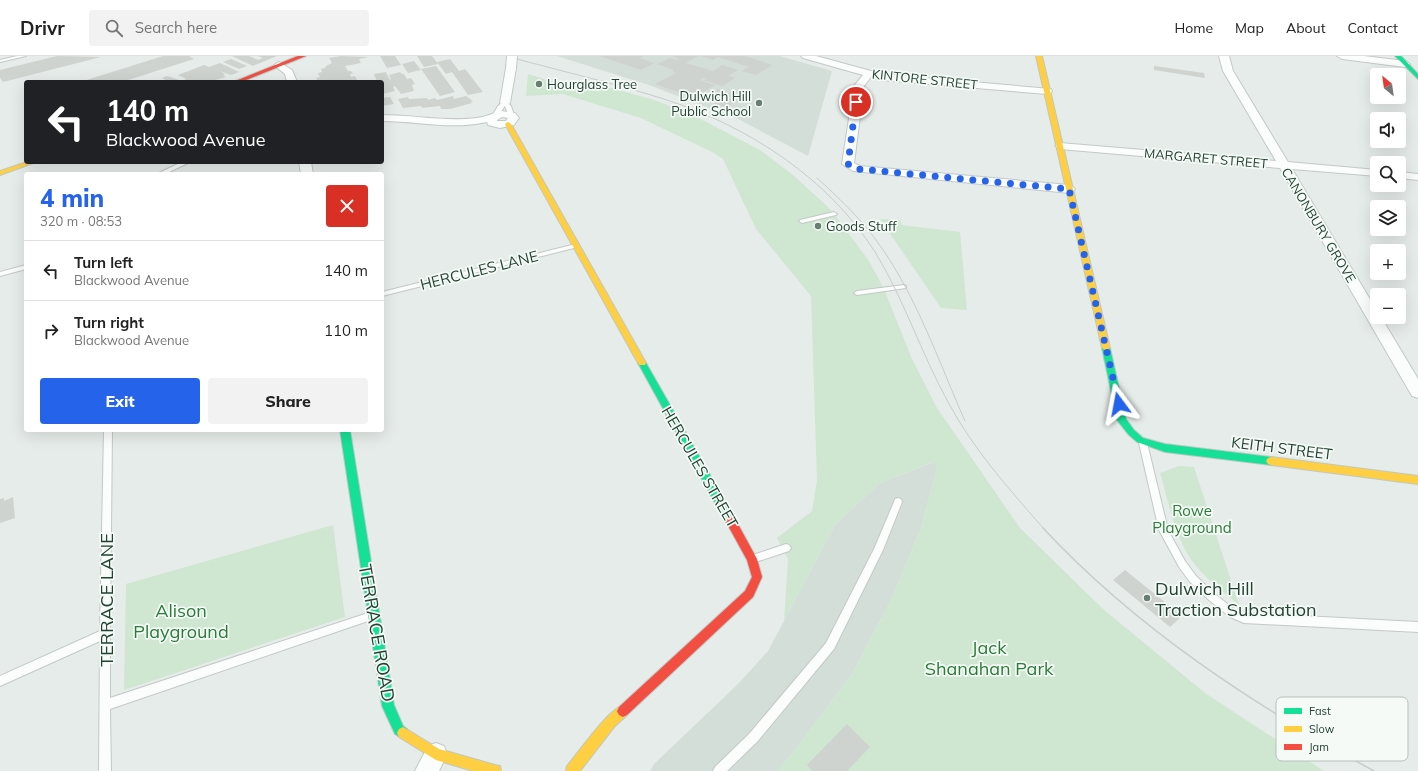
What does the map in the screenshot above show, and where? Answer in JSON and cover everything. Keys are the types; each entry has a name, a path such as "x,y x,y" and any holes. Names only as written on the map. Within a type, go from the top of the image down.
{"main road":[{"path":"241,80 303,56"},
{"path":"1039,56 1122,420 1134,436 1144,443"},
{"path":"1398,56 1418,77"},
{"name":"HERCULES STREET","path":"509,119 576,246 752,559 757,577 749,594 611,722 572,771"},
{"path":"0,173 28,164"},
{"path":"0,178 15,169"},
{"name":"TERRACE ROAD","path":"345,432 372,615 388,706 399,730 431,762 495,771"},
{"name":"KEITH STREET","path":"1144,443 1165,448 1418,480"}],"street":[{"path":"505,103 512,56"},
{"name":"KINTORE STREET","path":"806,56 888,78 1046,91"},
{"name":"CANONBURY GROVE","path":"1224,56 1228,71 1418,392"},
{"path":"1342,56 1405,64"},
{"path":"279,65 287,70 292,80"},
{"path":"869,74 859,86 848,164 858,169 1069,189"},
{"path":"384,118 405,118 458,123 493,117 491,122 494,124 509,119"},
{"name":"MARGARET STREET","path":"1060,146 1370,172"},
{"path":"1406,176 1418,177"}],"lane":[{"path":"0,61 24,56"},
{"path":"493,117 505,103 508,106 509,119"},
{"path":"164,172 182,164"},
{"path":"802,222 834,214"},
{"name":"HERCULES LANE","path":"384,294 576,246"},
{"path":"0,274 24,268"},
{"path":"857,293 904,287"},
{"name":"TERRACE LANE","path":"105,771 105,577 108,432"},
{"path":"1144,443 1164,530 1182,564 1193,579 1233,614 1244,618 1418,627"},
{"path":"719,771 753,738 830,646 878,550 898,502"},
{"path":"752,559 786,548"},
{"path":"106,705 372,615"},
{"path":"0,681 106,633"}],"shaded area":[{"name":"Dulwich Hill Public School","path":"557,56 780,56 832,71 808,156 740,120 649,85"},
{"path":"934,462 937,468 921,528 892,598 852,674 788,759 777,771 650,771 654,764 737,685 768,651 835,525 880,483"}],"green space":[{"name":"Jack Shanahan Park","path":"528,74 553,82 583,82 608,87 654,100 687,112 760,150 793,175 828,207 869,261 884,289 912,359 937,408 1020,528 1103,609 1205,693 1276,740 1276,761 1309,761 1324,771 777,771 788,759 852,674 892,598 921,528 937,468 933,462 880,483 835,525 784,621 788,559 777,538 812,511 817,480 811,296 756,229 723,159 714,153 641,118 563,94 526,96"},
{"path":"880,219 901,220 901,225 960,232 967,310 941,308"},
{"name":"Rowe Playground","path":"1179,466 1194,467 1239,605 1204,575 1192,561 1178,534 1160,473"},
{"name":"Alison Playground","path":"333,525 345,617 124,690 126,584"}],"building":[{"path":"57,56 101,57 3,82 0,78 0,70"},
{"path":"163,56 189,56 194,59 128,80 86,80"},
{"path":"232,56 249,56 258,60 263,58 258,56 277,56 253,66"},
{"path":"341,56 369,57 359,59 361,63 345,66 348,71 351,71 353,74 350,74 351,77 355,76 357,80 317,80 316,78 320,77 318,73 322,72 321,69 332,63 329,58"},
{"path":"380,56 395,56 401,65 387,68"},
{"path":"417,56 432,56 438,64 424,67"},
{"path":"599,56 644,56 640,58 654,63 641,70"},
{"path":"672,56 698,56 686,63 713,71 722,65 738,70 728,76 735,78 722,86 703,80 706,79 703,78 700,80 715,85 694,98 655,84 676,73 672,72 674,70 657,64 670,58 677,60 679,59"},
{"path":"701,56 745,56 773,65 756,75 742,71 749,67 718,57 713,60"},
{"path":"231,59 247,66 239,69 223,62"},
{"path":"450,59 459,71 465,69 483,92 468,95 452,72 446,74 437,62"},
{"path":"414,61 421,70 408,73 402,64"},
{"path":"220,63 239,72 231,75 220,71 225,74 223,75 226,77 215,80 184,80 186,79 178,75 204,65 209,67"},
{"path":"436,66 455,92 440,96 421,69"},
{"path":"1154,66 1204,73 1205,78 1154,70"},
{"path":"386,72 390,80 389,75 400,72 404,74 407,79 411,78 415,84 412,85 414,91 401,94 395,86 393,87 395,91 384,94 384,80 376,80 374,74"},
{"path":"167,76 179,80 166,80 162,78"},
{"path":"718,89 738,96 734,99 738,100 726,107 702,99"},
{"path":"453,96 454,99 466,96 473,101 471,102 472,103 450,109 441,109 440,106 403,108 398,99 408,97 409,99 427,98 428,100 435,98 437,100"},
{"path":"390,97 394,104 384,106 384,98"},
{"path":"13,497 15,518 0,523 0,499 4,498 4,501"},
{"name":"Dulwich Hill Traction Substation","path":"1125,570 1182,616 1170,627 1113,580"},
{"path":"847,724 870,747 847,771 812,771 807,765"}],"tram line":[{"path":"506,56 627,88 698,111 756,140 784,158 810,179 834,201 856,225 875,252 895,288 938,383 958,419 992,468 1044,529"},
{"path":"817,178 863,223 876,240 903,282 915,305 965,421"},
{"path":"1043,528 1079,565 1157,632 1241,692 1276,713"},
{"path":"1356,761 1374,771"}],"traffic: fast":[{"path":"1398,56 1418,77"},
{"path":"1106,348 1122,420 1131,432 1140,440 1165,448 1271,461"},
{"path":"642,363 730,520"},
{"path":"345,432 388,706 399,730 403,733"}],"traffic: slow":[{"path":"1039,56 1106,348"},
{"path":"508,124 642,363"},
{"path":"0,173 27,164"},
{"path":"1271,461 1418,480"},
{"path":"572,771 611,722 623,711"},
{"path":"403,733 436,754 495,771"}],"traffic: jam":[{"path":"241,80 303,56"},
{"path":"623,711 749,594 757,577 752,559 730,520"}],"place":[{"name":"Hourglass Tree","path":"539,84"},
{"name":"Dulwich Hill Public School","path":"759,103"},
{"name":"Goods Stuff","path":"818,226"},
{"name":"Dulwich Hill Traction Substation","path":"1147,598"}],"route":[{"path":"856,102 848,164 852,167 858,169 1069,189 1119,404"}]}
